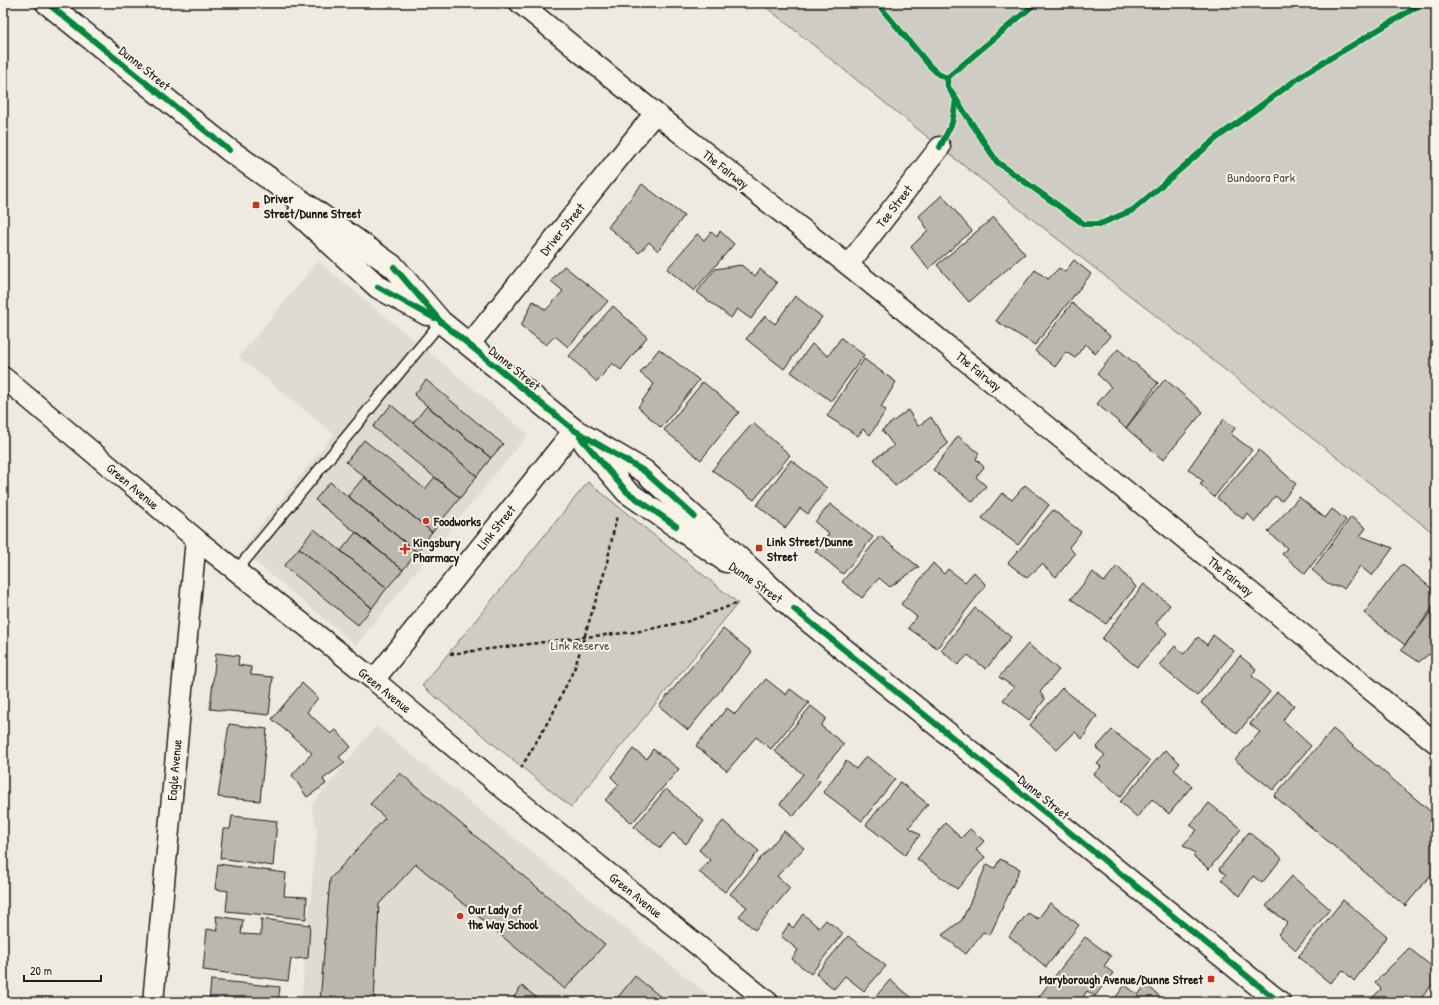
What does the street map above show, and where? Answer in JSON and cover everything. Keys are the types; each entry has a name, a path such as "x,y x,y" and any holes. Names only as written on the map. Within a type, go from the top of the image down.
{"main road":[{"name":"Dunne Street","path":"47,3 229,150 394,267 441,322 574,430 644,471 794,609 1279,1002"}],"street":[{"name":"The Fairway","path":"520,3 655,113 848,265 1436,743"},
{"name":"Driver Street","path":"470,345 655,113"},
{"name":"Tee Street","path":"848,265 940,147"},
{"name":"Green Avenue","path":"3,377 196,539 374,680 504,789 768,1002"},
{"name":"Link Street","path":"374,680 574,430"},
{"name":"Eagle Avenue","path":"153,1002 196,539"}],"lane":[{"path":"236,571 441,322"}],"path":[{"path":"521,768 556,707 574,667 606,567 618,514"},
{"path":"450,654 635,632 689,621 738,604"}],"shaded area":[{"path":"318,261 528,434 356,645 241,550 334,434 239,357"},
{"name":"Our Lady of the Way School","path":"376,726 717,1002 301,1002 317,829 311,806"}],"green space":[{"name":"Bundoora Park","path":"761,3 1436,3 1436,535 940,147"},
{"name":"Link Reserve","path":"588,482 738,603 571,807 422,686"}],"building":[{"path":"642,184 684,216 658,251 649,242 639,253 608,227"},
{"path":"942,195 972,231 928,269 911,247 928,230 919,216"},
{"path":"994,217 1025,254 969,302 937,265"},
{"path":"720,231 734,244 694,291 667,269 697,234 704,240 711,232 717,237"},
{"path":"1074,260 1091,274 1035,345 996,321 1035,270 1048,279 1059,268 1065,272"},
{"path":"741,265 755,276 760,269 777,283 751,319 737,309 731,318 697,292 715,269"},
{"path":"564,266 608,301 568,347 555,336 546,345 521,326 533,301 546,310 563,291 551,281"},
{"path":"795,296 822,317 784,369 746,339 765,316 775,324"},
{"path":"1072,303 1110,336 1095,354 1085,344 1075,358 1066,352 1055,367 1035,351"},
{"path":"613,306 647,337 621,370 612,363 597,382 569,356"},
{"path":"841,338 864,355 831,401 791,372 812,344 828,356"},
{"path":"659,349 699,380 661,428 638,407 654,384 640,373"},
{"path":"1118,349 1158,383 1126,428 1097,404 1111,387 1097,374"},
{"path":"864,359 896,382 881,407 886,410 870,435 863,429 858,436 827,416"},
{"path":"1165,379 1203,412 1163,460 1126,428"},
{"path":"426,380 503,444 491,458 414,395"},
{"path":"703,382 739,412 701,460 664,430"},
{"path":"391,405 477,476 460,498 373,427"},
{"path":"427,406 491,458 477,476 413,423"},
{"path":"908,410 918,426 931,417 948,444 895,486 874,459 894,446 882,430"},
{"path":"1224,419 1235,428 1231,434 1252,450 1214,497 1200,484 1204,482 1188,469"},
{"path":"753,423 790,455 754,500 712,470"},
{"path":"958,436 979,453 976,459 984,467 976,477 986,486 973,502 933,470"},
{"path":"364,440 425,489 435,477 460,498 432,532 346,462"},
{"path":"1259,450 1296,484 1282,501 1275,496 1255,522 1247,513 1243,519 1217,498"},
{"path":"791,460 827,488 808,514 800,508 785,528 757,505"},
{"path":"364,477 432,532 417,552 348,496"},
{"path":"330,482 417,552 403,570 315,500"},
{"path":"1025,485 1049,505 1018,545 982,518 1002,493 1012,500"},
{"path":"1299,497 1325,518 1332,509 1346,520 1305,574 1282,554 1287,548 1268,532"},
{"path":"830,504 873,537 843,574 815,551 829,534 815,522"},
{"path":"1053,510 1081,532 1069,547 1075,554 1056,577 1042,564 1027,578 1008,563"},
{"path":"1351,517 1366,528 1360,536 1393,548 1372,576 1360,566 1344,589 1340,586 1331,586 1312,570"},
{"path":"314,529 387,588 372,608 299,548"},
{"path":"356,532 403,570 387,588 341,551"},
{"path":"880,536 919,567 890,587 879,578 862,598 842,582"},
{"path":"299,548 372,608 358,625 284,566"},
{"path":"933,563 944,574 948,569 965,582 974,572 986,585 937,648 908,628 917,617 901,604"},
{"path":"1402,564 1436,592 1436,603 1405,645 1364,613"},
{"path":"1117,566 1136,587 1106,624 1071,599 1093,572 1104,582"},
{"path":"1144,584 1170,605 1156,623 1167,633 1137,667 1102,639"},
{"path":"1436,606 1436,660 1429,654 1419,662 1401,650"},
{"path":"975,608 1011,637 986,669 968,655 958,665 941,650"},
{"path":"723,629 752,652 688,730 659,706"},
{"path":"1213,635 1234,651 1197,696 1159,665 1175,646 1184,654 1198,637 1207,645"},
{"path":"1028,644 1059,670 1040,692 1045,699 1029,720 1003,700 1014,687 999,677"},
{"path":"216,653 239,656 238,665 251,667 251,675 273,677 269,715 210,709"},
{"path":"1240,656 1256,669 1252,676 1270,692 1237,734 1201,703"},
{"path":"766,679 786,695 790,689 809,703 771,749 756,737 727,771 696,746 727,708 735,714"},
{"path":"302,683 318,698 307,712 331,734 336,730 351,747 339,757 345,763 323,779 326,784 307,797 292,775 312,753 272,719"},
{"path":"1062,688 1097,716 1082,739 1075,732 1057,750 1030,725"},
{"path":"1277,692 1294,705 1283,720 1311,746 1273,790 1235,760 1260,732 1250,724"},
{"path":"811,706 826,718 821,726 844,744 816,777 820,781 794,816 780,804 803,774 774,751"},
{"path":"229,724 267,729 260,801 218,797"},
{"path":"1333,729 1436,816 1436,869 1405,906 1274,796"},
{"path":"1112,730 1150,761 1120,797 1094,774 1101,767 1097,764 1105,755 1096,748"},
{"path":"633,749 647,759 653,749 679,769 632,823 605,800 619,785 611,777"},
{"path":"1165,750 1180,763 1174,770 1192,786 1169,814 1152,799 1137,817 1120,802"},
{"path":"866,756 895,779 862,821 823,792 846,761 856,769"},
{"path":"400,773 605,944 565,989 416,864 379,904 374,1002 320,1002 330,879 385,818 370,804"},
{"path":"900,782 928,804 909,827 920,835 905,855 866,825"},
{"path":"666,789 704,821 686,844 673,833 660,848 634,827"},
{"path":"1209,803 1241,829 1209,869 1193,856 1195,853 1183,845 1197,830 1190,825"},
{"path":"232,816 277,821 273,866 220,858 223,829 230,829"},
{"path":"723,821 759,851 725,892 699,872 710,860 699,850"},
{"path":"945,823 961,838 970,829 984,841 976,850 985,857 957,889 917,859"},
{"path":"784,831 804,848 777,876 790,888 755,930 739,916 747,907 730,894"},
{"path":"1249,832 1282,858 1262,883 1253,876 1240,896 1221,880 1226,875 1219,869"},
{"path":"1000,859 1020,869 990,935 983,932 966,954 942,935 962,920 987,864 995,868"},
{"path":"218,864 286,873 284,896 307,897 306,919 226,911 228,891 215,889"},
{"path":"1292,876 1330,909 1296,950 1278,934 1288,923 1266,906"},
{"path":"1343,900 1387,936 1354,981 1343,970 1330,983 1298,957"},
{"path":"1050,903 1079,925 1046,967 1009,936 1028,913 1038,919"},
{"path":"803,914 819,928 826,920 843,933 811,974 792,959 798,950 781,936 789,924 793,928"},
{"path":"216,916 243,920 241,934 261,935 261,919 310,925 308,958 291,959 288,981 203,970 207,929 218,931"},
{"path":"848,936 886,966 864,991 845,976 834,989 816,974"},
{"path":"1085,937 1111,956 1104,966 1113,973 1095,996 1087,991 1080,1002 1043,1002 1038,998"},
{"path":"1409,948 1436,970 1436,980 1418,1002 1370,1002 1369,1001 1381,989 1375,982"},
{"path":"635,976 667,1002 614,1002"},
{"path":"211,980 280,987 278,1002 209,1002"},
{"path":"890,980 917,1002 871,1002"},
{"path":"1146,984 1166,1002 1112,1002 1125,985 1138,995"},
{"path":"522,986 542,1002 510,1002"}],"cycle path":[{"path":"47,3 229,150"},
{"path":"877,3 929,65 938,74 947,78"},
{"path":"947,78 1036,3"},
{"path":"947,78 948,87 997,162 1084,224 1100,224 1133,210 1218,137 1304,74 1423,3"},
{"path":"940,147 952,123 956,100"},
{"path":"394,267 441,322 574,430 644,471 694,516"},
{"path":"378,287 434,318"},
{"path":"580,437 627,492 676,526"},
{"path":"794,609 1279,1002"}],"place":[{"name":"Driver Street/Dunne Street","path":"256,205"},
{"name":"Foodworks","path":"426,521"},
{"name":"Link Street/Dunne Street","path":"759,548"},
{"name":"Kingsbury Pharmacy","path":"405,549"},
{"name":"Our Lady of the Way School","path":"460,916"},
{"name":"Maryborough Avenue/Dunne Street","path":"1211,979"}]}
